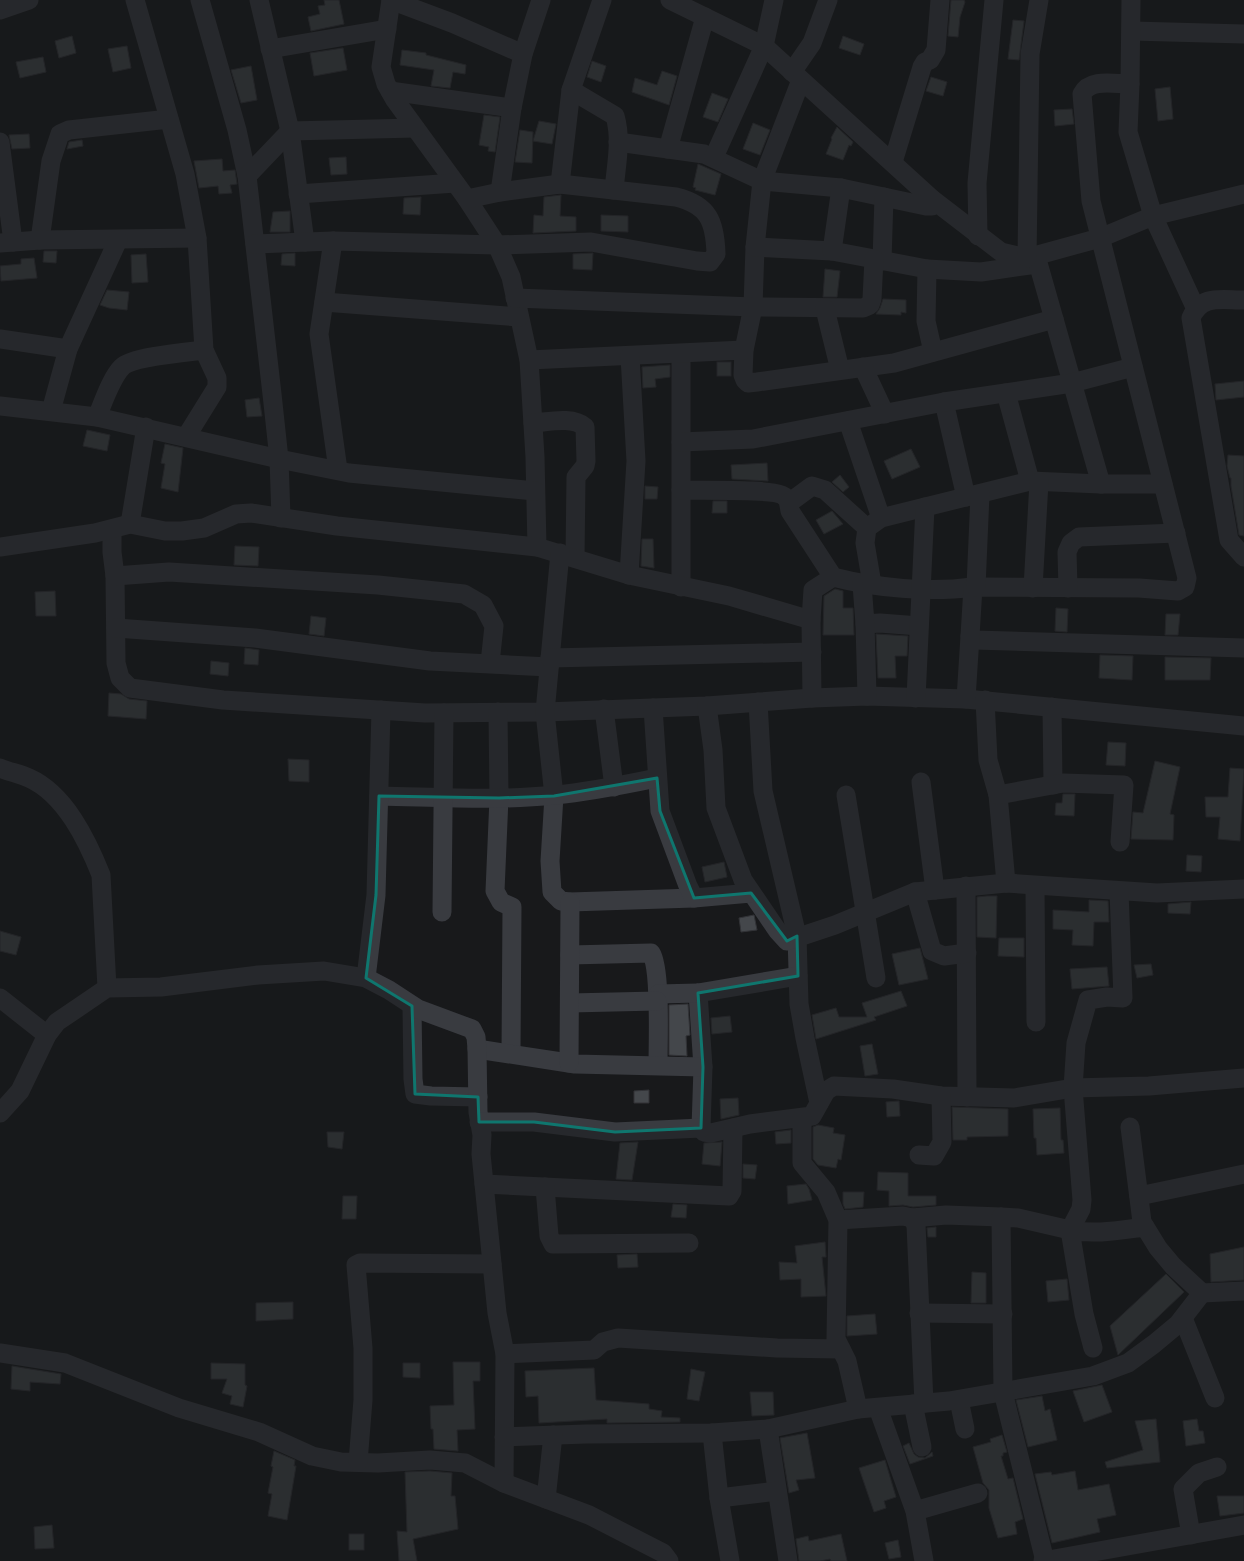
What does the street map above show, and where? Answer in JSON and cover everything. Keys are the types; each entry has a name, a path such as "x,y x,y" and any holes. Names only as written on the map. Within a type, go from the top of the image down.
{"street":[{"path":"135,0 185,174 198,238 204,350 217,378 217,387 186,437"},
{"path":"200,0 237,130 247,176 279,459 281,518"},
{"path":"259,0 290,131 305,242"},
{"path":"523,54 452,22 391,0 381,67 386,84 390,92 467,200 497,245 511,276 529,360 533,423 537,546"},
{"path":"500,192 512,108 523,54 541,0"},
{"path":"560,184 571,90 602,0"},
{"path":"670,0 764,46 932,199 978,236 1001,252 1034,259"},
{"path":"714,158 764,46 774,0"},
{"path":"828,0 812,43 796,76 762,181 755,247 753,308 744,350 743,375 748,382 894,363 1054,319"},
{"path":"893,162 922,66 925,62 930,60 936,50 940,0"},
{"path":"978,236 977,183 994,0"},
{"path":"1039,0 1030,54 1034,259 1054,319 1101,484"},
{"path":"1131,0 1132,31 1128,132 1153,216 1195,307"},
{"path":"668,149 705,17"},
{"path":"270,49 387,29"},
{"path":"1132,31 1244,34"},
{"path":"812,698 811,620 813,590 833,577 867,584 947,591 974,587 1139,588 1178,591 1185,588 1187,578 1091,201 1082,94 1085,87 1091,84 1130,84"},
{"path":"571,90 615,116 618,126 618,142 614,190"},
{"path":"390,92 512,108"},
{"path":"40,240 50,161 60,134 69,130 169,119"},
{"path":"247,176 290,131 415,128"},
{"path":"0,142 6,242 40,240 198,238"},
{"path":"618,142 704,154 762,181 841,188 926,206 932,206 932,199"},
{"path":"298,194 455,183"},
{"path":"255,244 333,241 497,245 590,242 697,262 710,262 716,254 716,235 705,210 688,200 676,197 560,184 500,192 467,200"},
{"path":"832,251 841,188"},
{"path":"755,247 832,251 927,269 981,272 1034,259 1100,238 1153,216 1244,194"},
{"path":"515,298 753,308 863,308 870,305 872,299 878,260 884,197"},
{"path":"50,411 68,349 118,240"},
{"path":"333,241 319,334 338,470"},
{"path":"927,269 926,321 933,352"},
{"path":"1244,300 1205,301 1195,307 1191,318 1229,540 1244,557"},
{"path":"324,302 519,317"},
{"path":"825,309 840,370"},
{"path":"0,339 68,349"},
{"path":"97,417 117,373 123,366 141,360 204,350"},
{"path":"529,360 744,350"},
{"path":"681,354 681,587"},
{"path":"628,575 636,461 630,356"},
{"path":"863,367 885,414"},
{"path":"681,442 753,439 944,402 1072,383 1133,367"},
{"path":"1006,393 1034,482 1033,588"},
{"path":"944,402 973,495 974,587 966,700"},
{"path":"0,406 97,417 146,427 279,459 349,473 535,492"},
{"path":"533,423 574,421 581,423 585,427 586,462 585,466 576,477 567,556 550,662 545,712 554,796 550,861 552,892 561,901 570,902 694,898 751,893"},
{"path":"848,421 874,523 865,543 867,584 865,624 867,696"},
{"path":"130,524 146,427"},
{"path":"874,523 925,507 1034,482 1163,484"},
{"path":"789,502 812,486 825,490 874,523"},
{"path":"681,490 766,492 785,496 789,502 790,511 833,577"},
{"path":"916,698 918,626 922,588 925,507"},
{"path":"0,547 112,529 130,524 165,531 182,531 204,528 236,514 251,513 337,526 537,546 628,575 729,596 811,620"},
{"path":"112,529 112,552 115,576 116,663 120,678 130,688 223,700 444,713 545,712 707,706 812,698 867,696 985,700 1244,726"},
{"path":"1068,588 1067,552 1071,543 1079,537 1176,533"},
{"path":"115,576 169,572 378,585 464,594 483,605 494,626 490,663"},
{"path":"865,624 880,623 918,626"},
{"path":"116,628 255,638 430,661 490,663 550,662 812,652"},
{"path":"970,636 974,640 1244,648"},
{"path":"985,700 988,760 998,795 1006,883"},
{"path":"758,702 763,792 797,936 799,1004 819,1103"},
{"path":"707,706 713,750 716,808 743,880 777,930 787,940 835,925 915,892 966,886 1006,883 1158,893 1244,889"},
{"path":"1052,707 1053,785"},
{"path":"653,708 660,811 688,886 694,898"},
{"path":"604,709 614,787"},
{"path":"366,978 376,894 381,710"},
{"path":"498,712 499,798 494,891 501,902 512,907 511,1053"},
{"path":"442,912 444,713"},
{"path":"0,768 30,778 60,801 78,828 96,862 101,874 108,988"},
{"path":"379,796 443,798 554,796 614,787 657,778"},
{"path":"922,782 935,890"},
{"path":"998,795 1063,783 1124,785 1120,842"},
{"path":"846,795 876,978"},
{"path":"966,886 968,1097"},
{"path":"1035,886 1036,1022"},
{"path":"1093,1348 1084,1314 1070,1230 1081,1209 1082,1200 1073,1088 1076,1043 1088,1000 1107,997 1123,998 1120,891"},
{"path":"915,892 932,951 944,956 966,953"},
{"path":"569,1063 570,902"},
{"path":"570,955 651,953 655,958 658,998 658,1065"},
{"path":"0,1112 20,1091 47,1036 57,1022 108,988 161,987 258,975 324,971 366,978 389,990 412,1006 472,1030 476,1037 478,1049 479,1122 482,1135 481,1154 497,1313 506,1354 504,1483"},
{"path":"570,1003 658,998 698,993 798,976"},
{"path":"698,993 703,1067 701,1128 704,1132 711,1133 750,1124 812,1116 826,1091 834,1086 893,1089 941,1096 1014,1098 1073,1088 1149,1086 1244,1078"},
{"path":"0,998 47,1036"},
{"path":"412,1006 413,1079 415,1094 431,1096 478,1097"},
{"path":"478,1049 569,1063 703,1067"},
{"path":"919,1155 934,1156 942,1142 941,1096"},
{"path":"802,1118 802,1163 826,1192 838,1220 836,1339 847,1361 858,1409"},
{"path":"479,1122 534,1122 615,1132 701,1128"},
{"path":"1130,1127 1142,1222 1158,1248 1173,1266 1202,1293 1244,1291"},
{"path":"484,1184 729,1196 732,1191 733,1128"},
{"path":"1139,1196 1244,1174"},
{"path":"545,1187 548,1236 553,1244 689,1243"},
{"path":"838,1220 903,1216 912,1218 946,1215 1018,1218 1083,1233 1108,1232 1145,1227"},
{"path":"1001,1217 1004,1392 1044,1561 1244,1525"},
{"path":"912,1218 916,1225 919,1313 918,1404 922,1447"},
{"path":"358,1462 363,1400 364,1348 356,1265 360,1263 492,1264"},
{"path":"504,1437 712,1433 768,1429 858,1409 958,1400 1093,1376 1128,1363 1154,1344 1183,1318 1202,1293"},
{"path":"919,1313 1003,1314"},
{"path":"1183,1318 1215,1398"},
{"path":"506,1354 594,1350 603,1342 618,1338 777,1348 841,1349"},
{"path":"0,1353 65,1363 179,1408 259,1432 312,1456 341,1462 430,1460 466,1463 504,1483 590,1515 664,1553 669,1561"},
{"path":"958,1400 964,1429"},
{"path":"878,1408 915,1511 924,1561"},
{"path":"768,1429 788,1561"},
{"path":"712,1433 719,1498 730,1561"},
{"path":"546,1499 553,1435"},
{"path":"1191,1535 1184,1489 1199,1473 1217,1467"},
{"path":"719,1498 777,1491"},
{"path":"915,1511 978,1493"}],"highlighted area":[{"path":"657,778 660,811 694,898 751,893 787,941 797,936 798,976 698,993 703,1067 701,1128 615,1132 534,1122 479,1122 478,1097 415,1094 412,1006 366,978 376,895 379,796 499,798 554,796"}],"building":[{"path":"324,0 339,0 344,24 311,31 308,17 320,14 318,6 325,5"},
{"path":"951,0 964,0 965,2 960,17 958,37 948,36"},
{"path":"1013,20 1024,21 1019,60 1008,59"},
{"path":"72,36 76,53 59,58 55,41"},
{"path":"843,36 864,44 860,55 839,48"},
{"path":"127,46 131,68 113,72 108,49"},
{"path":"343,48 347,70 314,76 310,53"},
{"path":"402,50 426,53 426,55 466,65 465,74 453,72 450,88 431,86 434,70 400,65"},
{"path":"43,57 46,72 20,78 16,62"},
{"path":"592,61 606,66 601,82 587,77"},
{"path":"251,66 257,100 241,103 231,70"},
{"path":"662,71 677,76 669,105 632,92 635,78 657,85"},
{"path":"931,77 947,82 943,96 926,91"},
{"path":"1170,87 1173,119 1158,121 1155,89"},
{"path":"712,93 728,99 718,122 703,117"},
{"path":"1072,109 1074,124 1055,126 1054,110"},
{"path":"484,115 500,117 495,152 488,151 489,147 479,145"},
{"path":"539,121 556,124 552,144 533,141"},
{"path":"753,123 770,130 760,155 743,149"},
{"path":"837,127 853,142 851,146 849,145 843,160 826,154 832,139 831,138"},
{"path":"520,130 533,132 532,163 515,162"},
{"path":"29,134 30,148 12,149 9,135"},
{"path":"82,140 83,146 67,149 69,142"},
{"path":"346,157 347,174 331,175 329,158"},
{"path":"222,159 223,171 235,170 237,184 230,185 232,193 219,194 218,186 199,188 194,161"},
{"path":"698,164 721,174 715,195 695,190 696,188 693,187"},
{"path":"561,195 560,216 576,217 576,231 533,233 534,215 543,216 544,197"},
{"path":"421,197 420,215 403,214 404,198"},
{"path":"290,211 290,232 270,232 273,212"},
{"path":"601,215 628,216 628,232 601,231"},
{"path":"44,251 57,251 56,263 43,262"},
{"path":"295,253 295,266 281,265 282,254"},
{"path":"593,253 592,270 573,269 573,254"},
{"path":"146,254 148,282 132,283 131,255"},
{"path":"34,258 37,278 1,281 0,266 21,264 21,259"},
{"path":"825,269 840,271 837,297 823,297"},
{"path":"107,290 129,292 127,310 109,308 100,305"},
{"path":"883,299 906,300 906,313 901,312 901,315 876,314"},
{"path":"717,362 731,362 731,376 717,376"},
{"path":"670,365 670,377 655,379 656,387 643,388 642,367"},
{"path":"1244,381 1244,397 1216,400 1215,384"},
{"path":"259,398 262,416 247,417 245,400"},
{"path":"87,430 110,435 107,451 83,446"},
{"path":"165,444 183,448 178,492 161,488 165,464 161,463"},
{"path":"911,449 920,467 892,479 884,461"},
{"path":"1228,455 1244,456 1244,536 1239,535 1231,478 1227,466"},
{"path":"767,463 768,481 732,479 731,465"},
{"path":"840,475 849,487 843,492 832,482"},
{"path":"645,486 658,487 657,499 645,499"},
{"path":"713,501 727,501 727,513 712,513"},
{"path":"832,511 843,524 824,534 816,520"},
{"path":"642,539 653,539 654,568 641,566"},
{"path":"235,546 259,547 258,566 234,565"},
{"path":"835,589 843,591 843,608 853,608 854,635 823,635 824,596"},
{"path":"55,591 56,616 36,616 35,592"},
{"path":"1056,608 1068,609 1067,632 1055,631"},
{"path":"1166,614 1180,614 1178,635 1165,635"},
{"path":"311,616 326,618 324,636 309,634"},
{"path":"876,634 908,636 907,656 895,656 896,678 878,678"},
{"path":"245,648 259,650 258,665 244,664"},
{"path":"1100,655 1133,656 1132,680 1099,678"},
{"path":"1165,657 1211,658 1210,680 1165,680"},
{"path":"211,661 229,663 228,676 210,674"},
{"path":"109,693 121,694 129,699 147,701 146,719 108,716"},
{"path":"1108,742 1126,743 1125,766 1106,765"},
{"path":"288,759 309,760 309,782 289,781"},
{"path":"1155,761 1180,767 1170,814 1174,815 1173,840 1131,839 1133,812 1143,813"},
{"path":"1230,768 1244,769 1240,841 1218,839 1220,817 1206,817 1205,797 1228,797"},
{"path":"1063,794 1075,794 1074,816 1055,815 1056,803 1062,803"},
{"path":"1187,855 1202,856 1201,872 1186,871"},
{"path":"724,862 727,877 705,882 702,867"},
{"path":"997,896 996,938 977,937 977,897"},
{"path":"1089,900 1108,901 1109,922 1094,922 1093,946 1072,945 1073,930 1053,929 1053,910 1089,912"},
{"path":"1191,902 1190,914 1168,913 1168,904"},
{"path":"754,915 757,930 741,932 739,918"},
{"path":"0,931 21,937 16,955 0,951"},
{"path":"999,938 1024,938 1024,957 998,956"},
{"path":"920,948 928,979 899,985 892,954"},
{"path":"1151,964 1153,975 1137,978 1134,965"},
{"path":"1107,967 1109,986 1072,989 1070,969"},
{"path":"901,991 907,1006 874,1017 876,1020 816,1039 812,1015 836,1008 839,1017 867,1017 862,1003"},
{"path":"688,1004 690,1035 686,1036 687,1056 669,1055 669,1005"},
{"path":"730,1016 732,1032 712,1034 711,1018"},
{"path":"872,1044 878,1074 865,1076 860,1046"},
{"path":"649,1090 649,1103 634,1103 634,1091"},
{"path":"738,1098 739,1115 721,1119 720,1099"},
{"path":"899,1101 900,1116 887,1117 886,1102"},
{"path":"952,1107 1008,1109 1008,1136 967,1137 967,1140 953,1140"},
{"path":"1060,1108 1061,1140 1063,1140 1064,1153 1037,1155 1036,1138 1034,1138 1033,1109"},
{"path":"818,1125 834,1128 833,1133 845,1135 841,1160 838,1159 836,1168 818,1165 813,1159 813,1127"},
{"path":"791,1130 791,1143 776,1144 775,1132"},
{"path":"327,1132 344,1132 342,1149 328,1147"},
{"path":"638,1142 632,1180 616,1179 620,1143"},
{"path":"722,1142 720,1166 702,1164 704,1143"},
{"path":"743,1164 757,1165 755,1179 743,1178"},
{"path":"878,1172 908,1173 908,1196 936,1196 936,1205 913,1207 903,1205 889,1206 889,1191 877,1190"},
{"path":"806,1184 812,1200 788,1204 787,1186"},
{"path":"843,1192 864,1192 863,1207 845,1209 843,1204"},
{"path":"343,1196 357,1196 356,1219 342,1219"},
{"path":"673,1204 687,1205 686,1218 671,1217"},
{"path":"936,1227 936,1237 928,1237 927,1228"},
{"path":"825,1242 826,1257 822,1257 826,1296 801,1297 801,1279 780,1280 779,1262 797,1263 795,1246"},
{"path":"1244,1247 1244,1280 1211,1282 1210,1254"},
{"path":"637,1254 638,1267 618,1268 617,1255"},
{"path":"972,1272 986,1273 986,1303 971,1303"},
{"path":"1166,1274 1184,1292 1118,1355 1110,1326"},
{"path":"1067,1279 1069,1300 1048,1302 1046,1281"},
{"path":"293,1302 293,1319 256,1321 256,1303"},
{"path":"875,1314 877,1334 847,1336 847,1316"},
{"path":"453,1362 480,1362 480,1381 473,1381 475,1429 457,1430 458,1451 434,1449 433,1429 431,1429 430,1406 454,1405"},
{"path":"211,1363 245,1364 245,1385 247,1386 243,1407 230,1404 232,1396 222,1393 227,1379 211,1379"},
{"path":"403,1363 420,1363 420,1378 403,1377"},
{"path":"12,1366 61,1374 60,1384 30,1382 30,1391 11,1389"},
{"path":"594,1368 596,1400 649,1404 649,1409 662,1411 661,1417 680,1418 680,1422 607,1423 607,1419 539,1423 538,1396 526,1397 525,1371"},
{"path":"691,1369 705,1372 699,1401 687,1399"},
{"path":"1102,1385 1112,1412 1084,1422 1073,1391"},
{"path":"750,1392 773,1392 774,1415 752,1416"},
{"path":"1042,1396 1045,1411 1050,1409 1057,1440 1028,1447 1016,1400"},
{"path":"1156,1419 1160,1462 1107,1468 1105,1462 1143,1450 1135,1421"},
{"path":"1197,1419 1199,1431 1203,1431 1205,1443 1186,1446 1183,1421"},
{"path":"807,1433 815,1478 796,1480 799,1490 789,1493 780,1438"},
{"path":"1002,1435 1007,1452 1003,1453 1003,1456 1001,1456 1008,1479 1013,1478 1023,1519 1015,1522 1017,1534 998,1538 989,1508 989,1490 983,1483 973,1447 991,1442 990,1439"},
{"path":"909,1443 914,1454 918,1457 925,1458 932,1452 933,1456 910,1464 903,1446"},
{"path":"274,1451 295,1460 294,1466 296,1466 287,1520 268,1516 272,1494 268,1493 273,1467 271,1466"},
{"path":"885,1460 896,1497 884,1501 886,1508 874,1512 859,1468"},
{"path":"430,1471 452,1473 451,1496 455,1496 458,1529 413,1539 417,1561 399,1561 397,1531 407,1532 405,1472"},
{"path":"1075,1471 1078,1490 1109,1484 1116,1515 1097,1519 1100,1532 1052,1543 1035,1474 1051,1472 1052,1475"},
{"path":"1217,1496 1244,1496 1244,1513 1220,1516"},
{"path":"52,1525 54,1548 35,1549 34,1527"},
{"path":"349,1534 364,1534 364,1550 349,1550"},
{"path":"841,1534 847,1561 831,1561 830,1559 820,1561 799,1561 796,1539 808,1536 809,1541"},
{"path":"898,1540 901,1557 889,1559 885,1543"}]}
